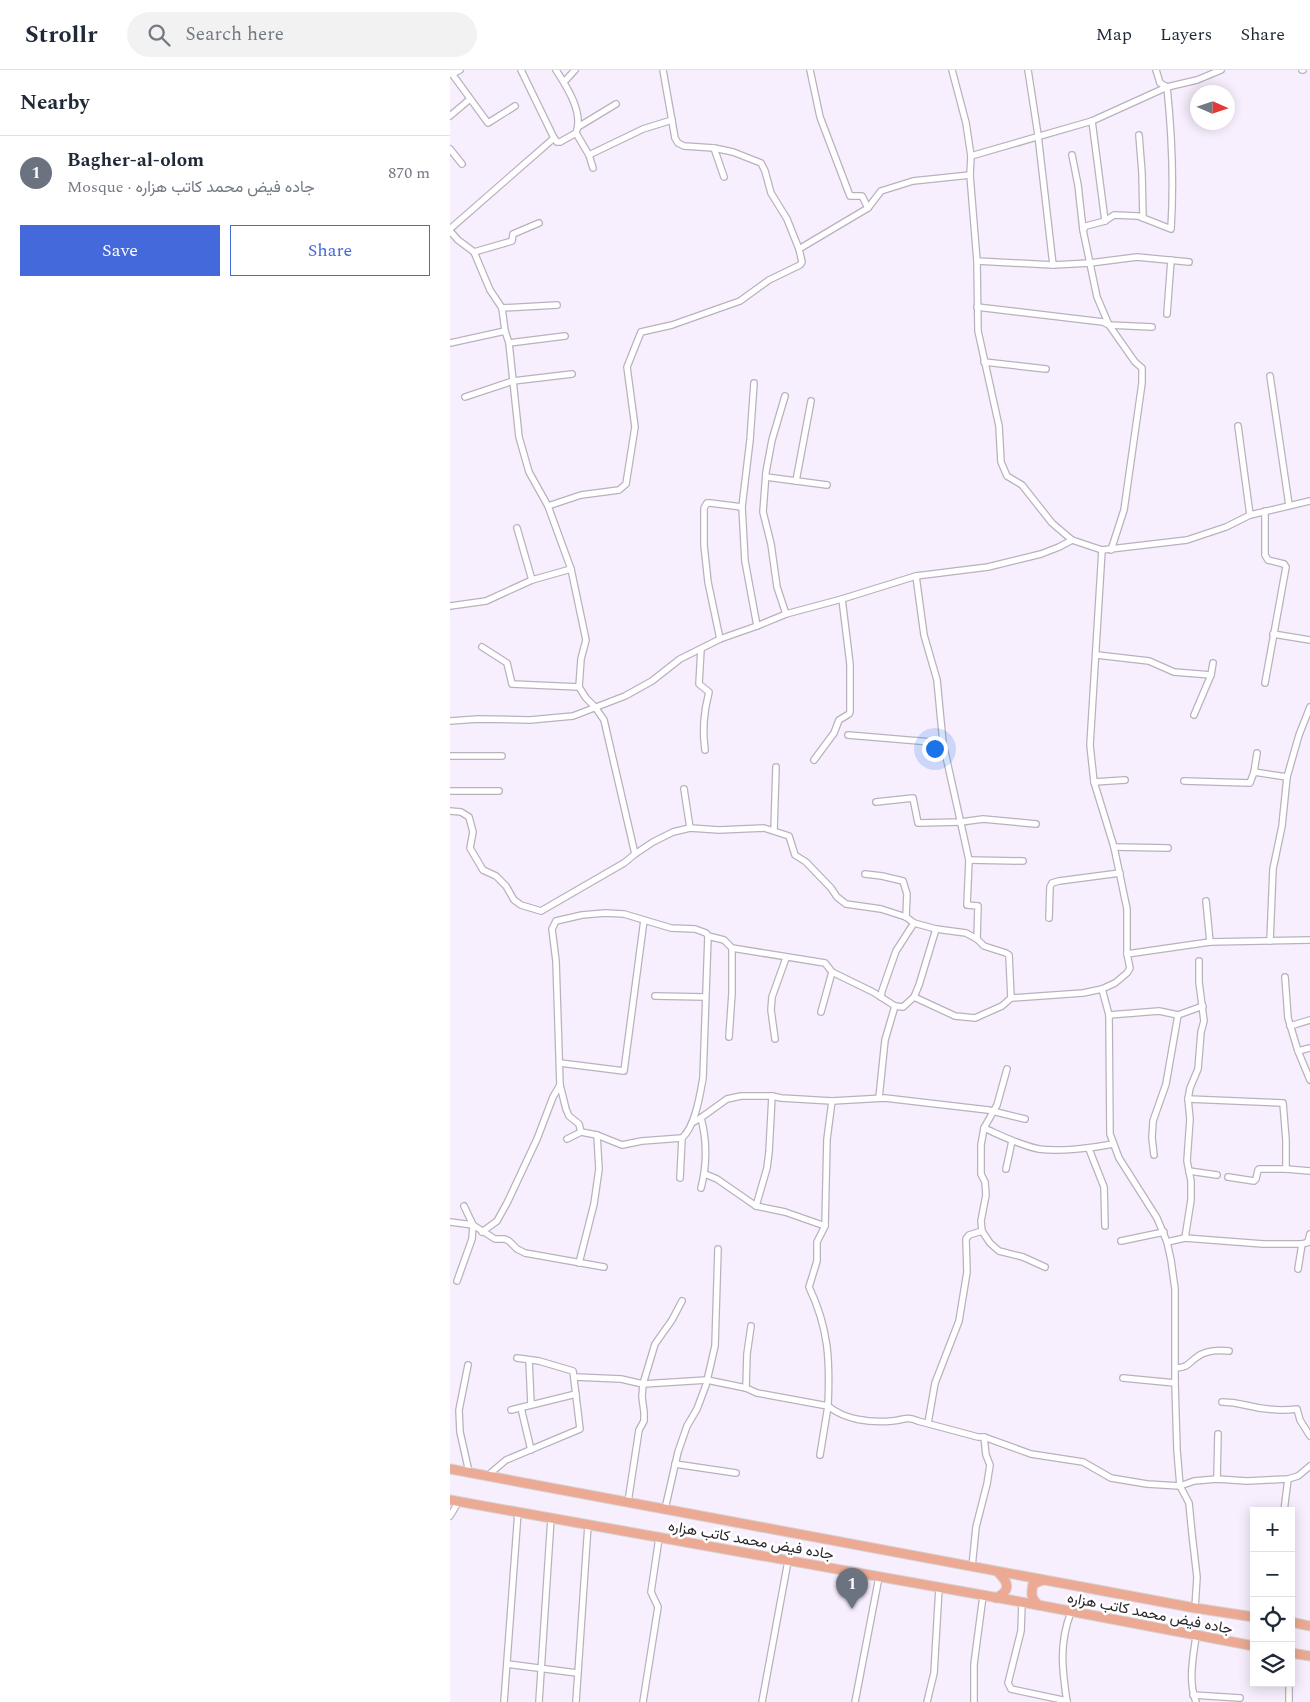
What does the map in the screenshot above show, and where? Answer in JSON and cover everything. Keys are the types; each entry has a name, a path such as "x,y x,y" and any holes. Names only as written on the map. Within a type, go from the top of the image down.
{"main road":[{"path":"450,1469 998,1572 1250,1616"},
{"name":"جاده فیض محمد کاتب هزاره","path":"455,1500 1038,1605 1250,1645"},
{"path":"996,1598 1004,1594 1007,1588 1006,1580 998,1572"},
{"path":"1038,1605 1033,1600 1031,1593 1033,1584 1043,1580"},
{"path":"1295,1623 1310,1626"},
{"path":"1295,1653 1310,1656"}],"street":[{"path":"460,70 451,72 488,123 515,106"},
{"path":"521,70 557,142 560,142 616,104"},
{"path":"556,70 574,104 579,122 577,130 593,168"},
{"path":"564,82 575,70"},
{"path":"548,506 581,495 619,490 626,484 634,427 627,367 642,332 700,316 740,301 769,280 800,264 802,259 787,219 771,193 761,163 733,152 714,148 684,146 678,143 675,138 664,70"},
{"path":"810,70 820,117 850,196 862,196 868,208"},
{"path":"952,70 966,123 970,156 977,261 978,330 999,426 1001,462 1007,476 1022,485 1052,523 1072,540 1102,550 1187,540 1226,527 1250,515 1310,501"},
{"path":"1028,70 1038,135 1053,265"},
{"path":"1156,70 1160,83 1167,87"},
{"path":"970,156 1092,121 1167,87 1197,80 1221,70"},
{"path":"1083,230 1086,226 1105,221 1114,215 1143,218 1171,229 1174,185 1167,87"},
{"path":"450,116 470,99"},
{"path":"589,155 643,129 672,120"},
{"path":"1092,121 1105,221"},
{"path":"1139,135 1143,218"},
{"path":"554,138 450,230 458,240 474,252 490,290 502,308 505,331 509,343 519,437 529,472 548,506 571,569 586,640 581,659 579,686 604,720 635,854"},
{"path":"714,148 724,177"},
{"path":"450,150 462,164"},
{"path":"1072,155 1078,185 1083,230 1097,297 1109,325 1135,362 1142,368 1142,383 1124,510 1111,550"},
{"path":"799,248 868,208 881,191 913,181 970,175"},
{"path":"474,252 512,240 513,234 539,223"},
{"path":"977,261 1053,265 1090,263 1137,257 1189,262"},
{"path":"1168,314 1171,260"},
{"path":"502,308 557,305"},
{"path":"977,307 1096,321 1109,325 1152,327"},
{"path":"450,343 505,331"},
{"path":"509,343 566,336"},
{"path":"984,362 1046,369"},
{"path":"465,397 512,381 572,374"},
{"path":"1270,376 1289,505"},
{"path":"754,383 750,440 742,506 745,561 758,626"},
{"path":"785,396 772,440 763,512 771,544 777,587 786,614"},
{"path":"796,481 811,401"},
{"path":"1238,426 1250,515"},
{"path":"766,477 827,485"},
{"path":"720,639 708,582 704,545 704,508 710,503 742,506"},
{"path":"1265,511 1265,555 1268,560 1284,564 1286,567 1265,683"},
{"path":"517,528 532,580"},
{"path":"450,721 478,719 530,720 573,716 625,696 652,682 680,659 720,639 786,614 916,576 988,567 1042,554 1059,548 1072,540"},
{"path":"914,997 954,1016 975,1018 1002,1006 1011,998 1083,994 1102,989 1115,983 1130,968 1127,954 1127,910 1114,847 1094,782 1090,745 1102,550"},
{"path":"450,606 486,601 532,580 571,569"},
{"path":"916,576 924,635 937,680 943,743 969,860 967,905 978,906 978,939"},
{"path":"814,760 834,733 838,720 848,716 850,712 850,664 842,599"},
{"path":"1273,634 1310,640"},
{"path":"482,647 507,663 512,684 579,686"},
{"path":"701,649 699,684 709,692 705,706 705,750"},
{"path":"1097,655 1149,661 1174,672 1211,675"},
{"path":"1194,715 1211,675 1213,663"},
{"path":"1270,941 1273,869 1282,826 1288,777 1299,735 1310,707"},
{"path":"848,735 943,743"},
{"path":"1184,781 1250,783 1257,753"},
{"path":"450,756 502,756"},
{"path":"774,830 776,766"},
{"path":"1254,772 1288,777"},
{"path":"1094,782 1125,780"},
{"path":"684,789 690,828"},
{"path":"450,791 499,791"},
{"path":"876,802 912,798 917,822 961,822 983,818 1036,824"},
{"path":"450,811 461,812 469,818 473,832 470,848 483,870 496,876 506,886 514,900 521,906 541,911 673,832 690,828 719,830 764,828 774,830 789,836 795,855 806,862 837,897 846,904 881,909 906,916 914,923 936,929 966,933 978,939 984,946 1009,954 1011,998"},
{"path":"1114,847 1168,848"},
{"path":"969,860 1023,861"},
{"path":"1049,918 1050,887 1052,883 1120,873"},
{"path":"865,874 903,881 907,894 906,916"},
{"path":"1206,901 1210,942"},
{"path":"581,1132 579,1124 569,1116 560,1085 556,961 552,929 556,921 582,914 624,914 671,928 694,929 706,933 708,936 724,940 732,948 825,963 832,972 895,1006 903,1007 914,997 936,929"},
{"path":"560,1063 624,1071 644,920"},
{"path":"881,997 896,951 914,923"},
{"path":"567,1139 581,1132 597,1135 622,1145 642,1141 682,1138 685,1136 692,1123 703,1078 708,936"},
{"path":"1127,954 1210,942 1310,940"},
{"path":"729,1036 732,993 732,948"},
{"path":"775,1039 771,1010 772,997 786,958"},
{"path":"1185,1238 1191,1200 1191,1181 1187,1161 1190,1118 1188,1099 1190,1088 1198,1070 1201,1032 1204,1021 1199,982 1199,961"},
{"path":"821,1012 832,972"},
{"path":"1285,977 1288,1018 1298,1051 1310,1080"},
{"path":"1102,989 1109,1015 1110,1134 1119,1158 1164,1232 1175,1289 1175,1383 1180,1486 1189,1503 1196,1577 1195,1608"},
{"path":"655,996 705,997"},
{"path":"879,1098 882,1055 895,1006"},
{"path":"1109,1015 1160,1011 1178,1015 1203,1006"},
{"path":"1154,1155 1153,1121 1166,1084 1178,1015"},
{"path":"1290,1026 1310,1020"},
{"path":"1298,1051 1310,1048"},
{"path":"1007,1069 997,1105 984,1128 980,1162 986,1195 981,1221 982,1231 990,1243 999,1251 1023,1257 1044,1266"},
{"path":"482,1232 497,1221 507,1203 560,1085"},
{"path":"692,1123 727,1098 741,1096 772,1096 832,1101 879,1098 994,1112 1025,1119"},
{"path":"756,1206 767,1168 772,1096"},
{"path":"1188,1099 1283,1103 1286,1169"},
{"path":"820,1455 828,1406 827,1336 817,1304 809,1287 816,1267 817,1242 825,1226 827,1139 832,1101"},
{"path":"701,1118 705,1132 705,1174 701,1188"},
{"path":"984,1128 1012,1141 1040,1149 1090,1149 1113,1144"},
{"path":"580,1263 594,1204 599,1169 597,1135"},
{"path":"680,1178 682,1138"},
{"path":"1006,1169 1012,1141"},
{"path":"1090,1149 1104,1187 1105,1226"},
{"path":"1228,1177 1255,1180 1258,1170 1286,1169 1310,1171"},
{"path":"1189,1172 1217,1175"},
{"path":"705,1174 756,1206 785,1212 825,1226"},
{"path":"464,1206 473,1225 482,1232 494,1239 510,1241 525,1253 604,1267"},
{"path":"450,1222 473,1225"},
{"path":"457,1281 470,1248 473,1225"},
{"path":"928,1423 935,1383 959,1321 967,1272 966,1239 969,1235 982,1231"},
{"path":"1122,1240 1164,1232"},
{"path":"1298,1269 1310,1234"},
{"path":"1167,1242 1185,1238 1264,1244 1307,1243"},
{"path":"665,1509 675,1464 687,1426 697,1409 707,1380 715,1346 718,1249"},
{"path":"628,1502 637,1438 644,1421 643,1384 655,1344 672,1320 682,1300"},
{"path":"746,1388 747,1354 751,1326"},
{"path":"1176,1368 1185,1368 1197,1356 1207,1352 1229,1351"},
{"path":"487,1476 506,1460 580,1429 573,1371 539,1361 517,1358"},
{"path":"529,1360 531,1404"},
{"path":"468,1365 459,1410 460,1432 469,1472"},
{"path":"575,1377 622,1379 643,1384 707,1380 746,1388 757,1393 828,1406 838,1414 863,1420 893,1421 909,1417 978,1437 984,1437 1031,1454 1083,1462 1111,1478 1147,1484 1180,1486 1194,1481 1217,1479 1247,1482 1288,1479 1298,1476 1310,1466"},
{"path":"1123,1378 1175,1383"},
{"path":"511,1410 576,1394"},
{"path":"1222,1402 1285,1410 1296,1409 1300,1420 1310,1436"},
{"path":"521,1408 531,1450"},
{"path":"1217,1479 1218,1434"},
{"path":"972,1567 976,1526 990,1465 986,1455 984,1437"},
{"path":"675,1464 736,1473"},
{"path":"1284,1507 1288,1479"},
{"path":"450,1516 455,1500"},
{"path":"504,1702 518,1512"},
{"path":"539,1702 551,1518"},
{"path":"576,1702 588,1525"},
{"path":"643,1702 658,1607 651,1592 659,1538"},
{"path":"762,1702 788,1561"},
{"path":"855,1702 879,1577"},
{"path":"927,1702 934,1673 939,1588"},
{"path":"974,1702 974,1664 983,1596"},
{"path":"1022,1603 1020,1631 1008,1683 1011,1689 1067,1702 1062,1667 1066,1626 1071,1612"},
{"path":"1196,1636 1191,1669 1193,1695 1196,1702"},
{"path":"507,1664 577,1673"},
{"path":"1289,1687 1289,1702"},
{"path":"1193,1695 1240,1698"}],"place":[{"name":"Bagher-al-olom","path":"852,1609"}]}
